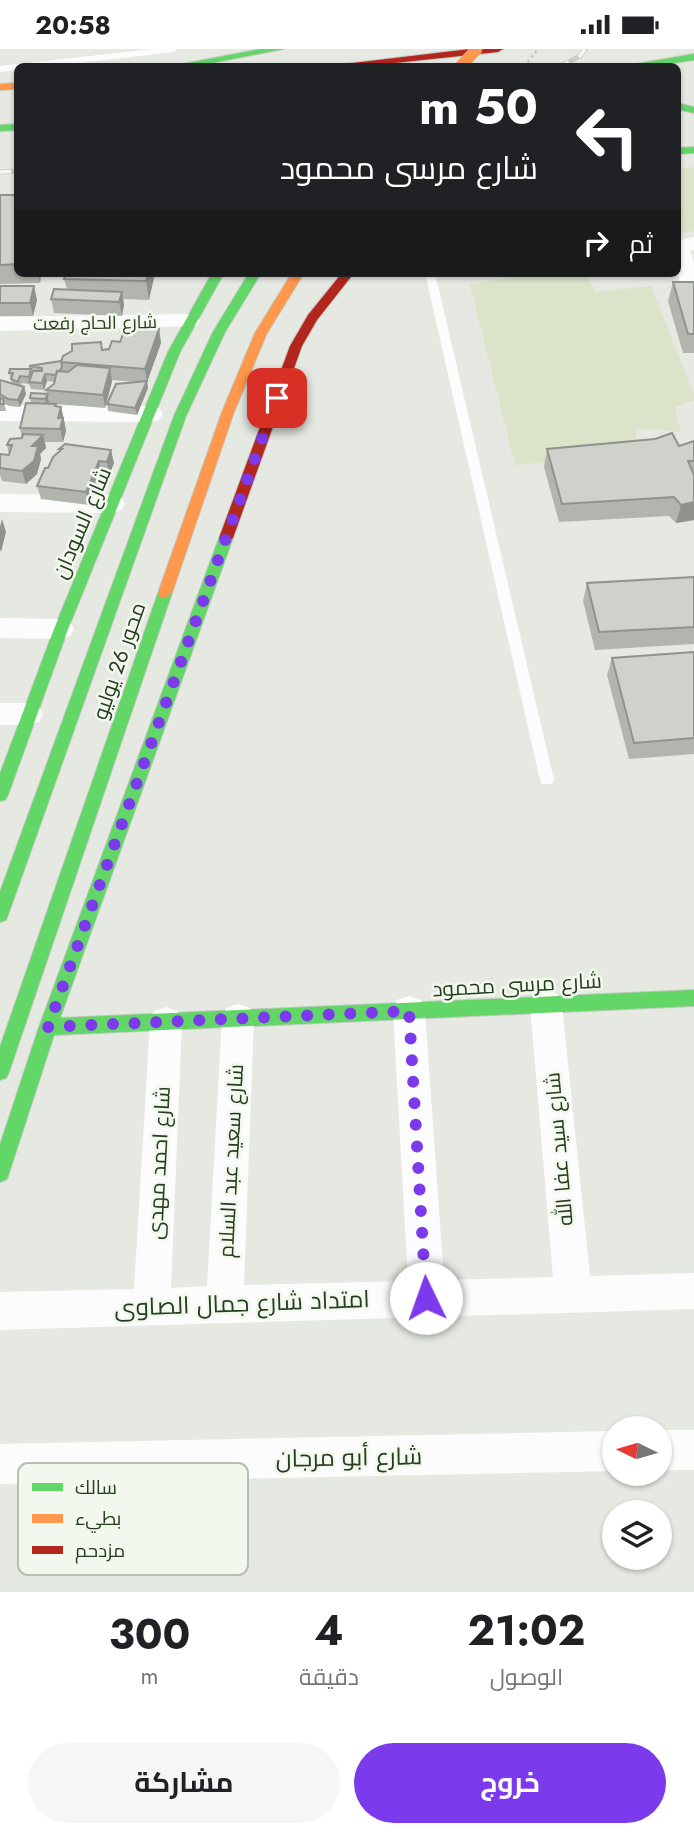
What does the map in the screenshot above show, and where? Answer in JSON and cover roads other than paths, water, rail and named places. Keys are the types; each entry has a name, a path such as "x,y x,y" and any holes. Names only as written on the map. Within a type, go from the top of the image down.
{"main road":[{"path":"196,63 278,49"},
{"path":"464,63 477,49"},
{"path":"363,63 498,49"},
{"path":"504,63 515,49"},
{"path":"651,63 694,57"},
{"name":"شارع السودان","path":"0,795 61,629 150,414 189,321 216,277"},
{"name":"محور 26 يوليو","path":"0,915 180,416 219,332 253,277"},
{"name":"محور 26 يوليو","path":"0,1072 228,412 261,333 296,277"},
{"path":"0,1173 48,1027 296,346 312,318 345,277"},
{"name":"شارع مرسى محمود","path":"48,1027 694,998"}],"street":[{"path":"681,258 694,290"},
{"name":"شارع الحاج رفعت","path":"0,324 189,321"},
{"path":"16,406 150,414"},
{"path":"0,503 113,504"},
{"path":"0,628 61,629"},
{"path":"0,714 29,714"},
{"name":"شارع سيد عفا الله","path":"545,1005 573,1294"},
{"path":"409,1011 426,1298"},
{"name":"شارع سعيد عبد السلام","path":"225,1303 238,1019"},
{"name":"شارع احمد مهدى","path":"152,1305 166,1022"},
{"name":"امتداد شارع جمال الصاوى","path":"0,1311 694,1291"},
{"path":"672,1450 694,1450"},
{"name":"شارع أبو مرجان","path":"47,1463 602,1451"},
{"name":"شارع أبو مرجان","path":"0,1464 18,1464"}],"lane":[{"path":"53,63 174,49"},
{"path":"431,277 547,780"}],"railway":[{"path":"567,63 580,56 585,49"},
{"path":"0,172 14,171"}]}
